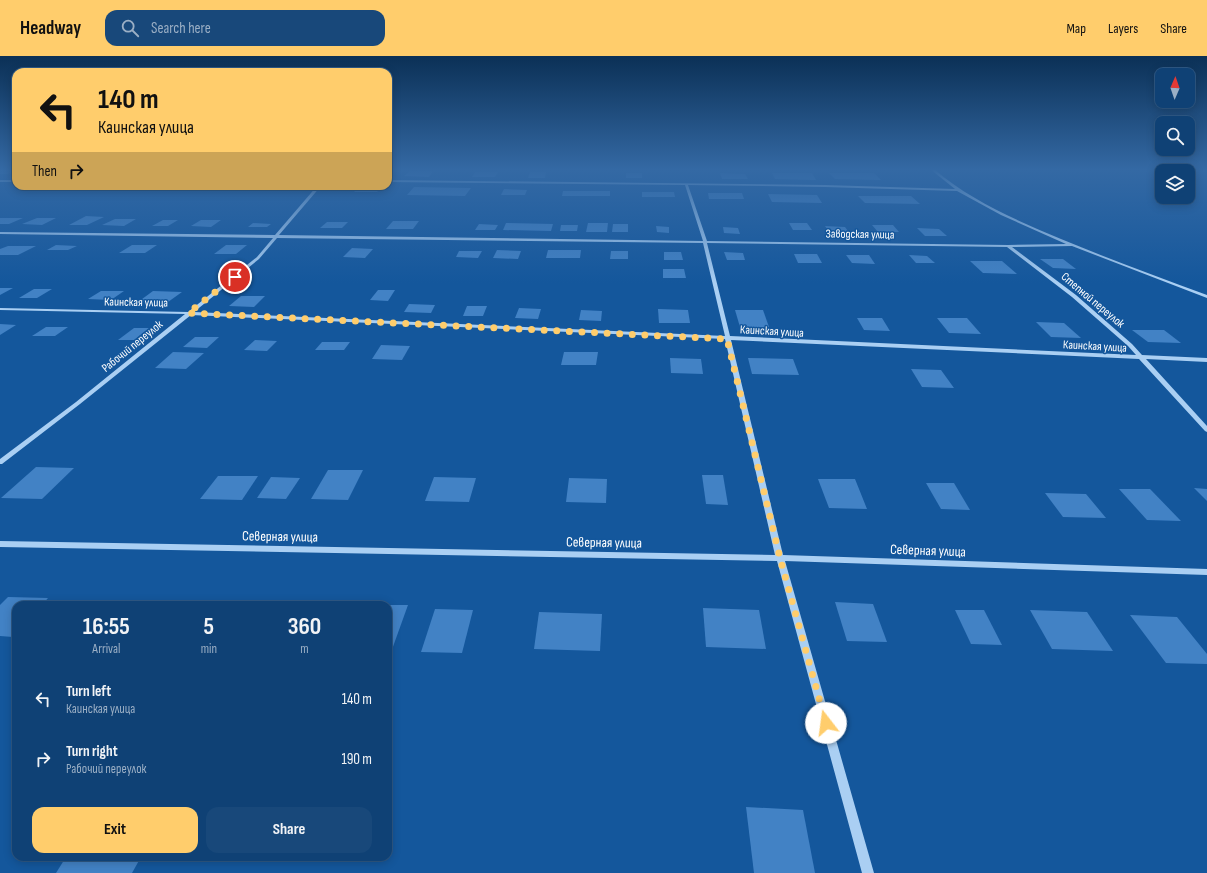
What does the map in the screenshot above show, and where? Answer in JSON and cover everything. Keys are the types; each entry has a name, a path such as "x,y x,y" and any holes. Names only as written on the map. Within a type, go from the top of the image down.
{"street":[{"name":"Рабочий переулок","path":"0,462 78,402 258,258 302,207"},
{"path":"693,207 705,242 780,558 868,873"},
{"path":"987,207 1072,245 1207,297"},
{"name":"Заводская улица","path":"0,233 1008,246 1072,245"},
{"name":"Степной переулок","path":"1008,246 1074,296 1130,345 1140,358 1207,430"},
{"name":"Каинская улица","path":"0,309 188,313 1207,360"},
{"name":"Северная улица","path":"0,544 780,558 1207,572"}],"building":[{"path":"86,216 104,217 87,225 69,225"},
{"path":"0,218 23,218 9,224 0,224"},
{"path":"37,218 56,218 42,225 22,224"},
{"path":"115,219 136,219 124,226 102,225"},
{"path":"163,220 178,220 168,226 152,226"},
{"path":"201,220 221,220 211,227 191,226"},
{"path":"393,221 419,221 413,229 386,229"},
{"path":"327,222 348,222 342,228 320,228"},
{"path":"253,223 271,224 267,227 248,227"},
{"path":"506,223 553,224 551,231 503,230"},
{"path":"588,223 608,223 607,232 586,232"},
{"path":"789,223 807,223 812,230 793,230"},
{"path":"479,224 498,225 495,230 475,230"},
{"path":"613,224 628,224 628,232 612,232"},
{"path":"561,225 578,225 577,231 560,231"},
{"path":"872,225 893,225 899,232 878,232"},
{"path":"656,226 669,227 669,233 657,232"},
{"path":"825,226 845,227 851,235 831,235"},
{"path":"723,227 738,228 740,234 724,233"},
{"path":"917,228 939,229 947,236 925,236"},
{"path":"56,245 77,246 68,250 47,250"},
{"path":"132,245 157,245 145,253 119,253"},
{"path":"226,245 247,245 236,254 214,254"},
{"path":"8,246 36,246 18,255 0,255 0,249"},
{"path":"352,248 373,249 365,258 343,257"},
{"path":"497,250 521,251 518,259 493,258"},
{"path":"548,250 581,250 580,258 546,258"},
{"path":"459,251 482,251 478,258 456,257"},
{"path":"611,251 628,251 628,259 610,259"},
{"path":"664,252 681,252 683,260 664,260"},
{"path":"724,252 743,253 745,260 727,260"},
{"path":"794,254 817,254 822,263 798,263"},
{"path":"846,255 869,255 875,264 852,263"},
{"path":"909,255 927,256 935,263 916,263"},
{"path":"1040,259 1063,259 1076,269 1053,268"},
{"path":"970,261 1002,261 1017,274 983,273"},
{"path":"663,269 684,269 686,278 663,278"},
{"path":"0,288 13,288 0,295"},
{"path":"34,289 52,289 37,298 19,298"},
{"path":"378,290 395,290 388,301 370,300"},
{"path":"101,291 124,291 111,300 88,299"},
{"path":"153,291 182,292 168,302 138,302"},
{"path":"241,296 265,296 254,307 229,306"},
{"path":"409,304 435,305 431,313 404,312"},
{"path":"467,306 487,306 483,316 463,316"},
{"path":"519,308 541,309 538,319 515,318"},
{"path":"658,309 688,310 690,323 659,323"},
{"path":"581,310 602,311 601,321 579,320"},
{"path":"735,310 763,310 769,327 740,327"},
{"path":"857,318 882,318 890,331 864,330"},
{"path":"937,318 967,318 981,334 949,333"},
{"path":"1036,322 1064,323 1081,338 1051,337"},
{"path":"0,324 16,325 0,335"},
{"path":"46,327 68,327 55,336 32,336"},
{"path":"134,328 149,328 134,340 118,340"},
{"path":"1132,330 1164,330 1181,343 1148,342"},
{"path":"195,337 219,337 207,348 183,347"},
{"path":"255,340 277,341 267,351 244,350"},
{"path":"322,342 350,342 344,350 315,350"},
{"path":"381,345 410,346 402,360 372,359"},
{"path":"173,352 204,353 186,369 155,368"},
{"path":"564,352 598,352 596,365 561,365"},
{"path":"670,358 701,359 703,374 671,373"},
{"path":"748,358 793,359 799,375 752,374"},
{"path":"911,369 941,370 954,388 922,387"},
{"path":"36,467 74,468 42,499 1,498"},
{"path":"328,470 363,470 348,500 311,499"},
{"path":"702,475 723,475 728,505 706,504"},
{"path":"218,476 258,476 242,500 200,499"},
{"path":"271,477 300,478 286,499 257,498"},
{"path":"434,477 476,478 469,502 425,501"},
{"path":"569,478 607,479 606,503 566,502"},
{"path":"818,479 855,479 867,509 829,508"},
{"path":"926,483 954,483 970,510 941,509"},
{"path":"1194,488 1207,489 1207,501"},
{"path":"1119,489 1150,489 1181,521 1147,520"},
{"path":"1045,493 1086,494 1106,518 1063,517"},
{"path":"8,597 48,598 45,601 12,601 12,637 0,636 0,605"},
{"path":"835,602 873,604 887,642 847,641"},
{"path":"392,605 408,605 392,649"},
{"path":"703,608 759,610 766,649 706,647"},
{"path":"435,609 473,610 462,653 421,652"},
{"path":"955,610 984,610 1002,645 971,644"},
{"path":"1030,610 1087,612 1113,651 1052,649"},
{"path":"539,612 602,614 600,651 534,649"},
{"path":"1130,615 1177,617 1207,654 1207,664 1166,663"},
{"path":"746,807 803,810 815,873 754,873"},
{"path":"64,861 139,861 132,873 56,873"}],"route":[{"path":"235,277 188,313 727,339 780,558 826,723"}]}
